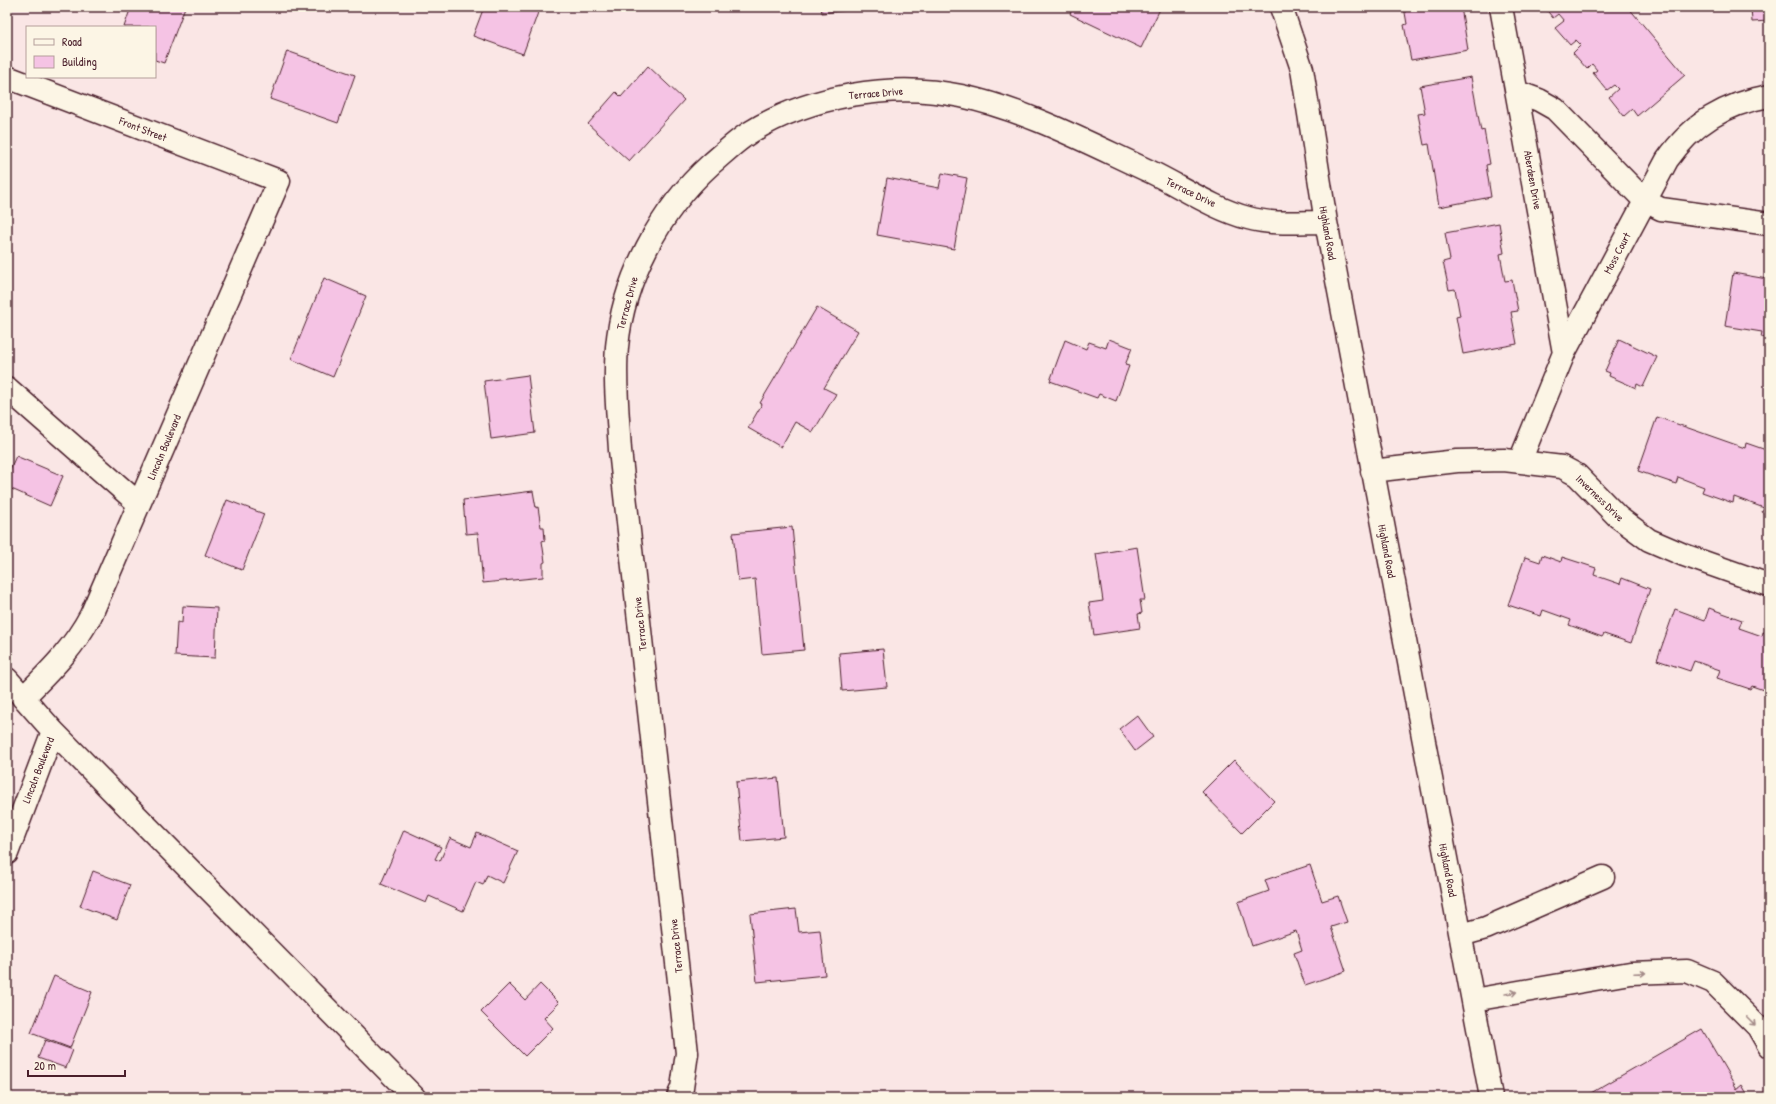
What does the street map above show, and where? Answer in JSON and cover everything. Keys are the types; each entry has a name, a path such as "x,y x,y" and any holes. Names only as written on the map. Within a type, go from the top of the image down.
{"street":[{"name":"Highland Road","path":"1281,7 1302,69 1326,222 1491,1097"},
{"name":"Aberdeen Drive","path":"1501,7 1564,353"},
{"name":"Front Street","path":"7,76 279,181"},
{"name":"Terrace Drive","path":"678,1097 682,1088 688,1053 620,450 616,378 617,345 631,282 644,254 680,198 700,174 749,133 780,118 813,104 847,95 923,90 961,96 1037,120 1153,174 1213,204 1248,218 1285,223 1326,222"},
{"path":"1517,92 1539,100 1555,109 1645,201 1661,209 1769,224"},
{"name":"Moss Court","path":"1520,461 1564,353 1645,201 1678,145 1690,132 1720,111 1736,104 1769,96"},
{"name":"Lincoln Boulevard","path":"23,698 61,659 80,636 91,614 279,181"},
{"path":"7,388 139,504"},
{"name":"Inverness Drive","path":"1372,471 1457,461 1520,461 1553,465 1570,470 1583,481 1618,517 1649,540 1684,555 1769,585"},
{"path":"7,679 53,731 414,1097"},
{"name":"Lincoln Boulevard","path":"7,853 53,731"},
{"path":"1461,935 1486,928 1603,877"},
{"path":"1473,1000 1630,973 1687,971 1713,982 1758,1027 1769,1046"}],"building":[{"path":"131,7 185,7 164,63 156,60 156,26 124,26"},
{"path":"484,7 540,7 523,54 473,36"},
{"path":"821,7 850,7 850,10 822,13"},
{"path":"1073,7 1161,7 1141,48 1070,14"},
{"path":"1404,7 1461,7 1468,50 1411,60 1404,25 1407,24"},
{"path":"1544,7 1628,7 1685,75 1637,116 1632,109 1624,116 1609,97 1618,89 1614,85 1607,90 1593,73 1597,70 1592,64 1587,69 1573,53 1581,45 1576,40 1570,45 1555,28 1564,21 1558,14 1553,18"},
{"path":"1751,7 1769,7 1769,21 1752,22"},
{"path":"287,51 355,75 338,123 270,99"},
{"path":"648,66 684,100 629,161 588,124 616,92 621,97"},
{"path":"1471,77 1481,131 1484,130 1490,164 1486,165 1491,197 1439,207 1429,144 1424,145 1418,114 1425,113 1420,86"},
{"path":"1767,143 1769,143 1769,189"},
{"path":"942,173 967,178 954,249 877,235 887,178 939,188"},
{"path":"1499,223 1504,253 1500,254 1505,281 1512,280 1518,311 1511,312 1517,344 1463,354 1456,317 1460,316 1455,289 1449,290 1443,262 1450,260 1445,233"},
{"path":"1733,273 1767,279 1766,285 1769,285 1769,338 1761,337 1762,332 1725,326"},
{"path":"324,278 366,296 333,377 291,359"},
{"path":"817,307 858,331 824,388 836,394 813,432 795,422 781,447 748,428 762,404 760,403"},
{"path":"1109,339 1132,348 1125,365 1129,366 1116,401 1099,394 1097,398 1050,381 1065,340 1086,349 1089,342 1106,348"},
{"path":"1619,339 1657,357 1643,387 1637,384 1636,388 1609,376 1610,373 1605,371"},
{"path":"528,375 535,433 491,439 484,381"},
{"path":"1657,417 1745,448 1746,443 1769,451 1769,515 1762,512 1764,508 1734,497 1733,503 1702,492 1704,487 1678,477 1676,484 1638,471"},
{"path":"16,456 63,476 50,506 7,487 7,476"},
{"path":"533,491 536,508 538,507 541,527 544,527 545,540 542,541 545,562 543,563 543,577 483,583 478,533 466,534 463,500"},
{"path":"227,500 264,514 242,570 205,555"},
{"path":"792,527 804,650 762,654 755,579 738,581 733,533"},
{"path":"1137,547 1145,600 1140,600 1142,613 1138,614 1140,628 1094,635 1089,603 1103,601 1096,554"},
{"path":"1542,555 1561,562 1562,557 1596,568 1594,575 1620,584 1622,578 1650,589 1631,643 1604,634 1602,637 1569,625 1571,620 1543,610 1541,616 1508,605 1525,557 1540,562"},
{"path":"183,606 217,608 215,658 175,656 177,622 182,623"},
{"path":"1709,608 1742,620 1739,628 1762,636 1763,632 1769,634 1769,692 1752,686 1750,689 1717,678 1720,670 1694,661 1690,671 1657,660 1675,609 1705,620"},
{"path":"883,649 887,687 842,691 839,653"},
{"path":"1137,715 1153,737 1135,751 1119,729"},
{"path":"1234,760 1274,801 1242,833 1202,792"},
{"path":"778,778 784,837 742,841 736,782"},
{"path":"404,830 441,847 435,859 440,861 450,838 471,847 477,833 518,851 503,883 487,875 483,885 476,882 463,911 429,896 426,903 381,884"},
{"path":"1310,865 1322,901 1338,896 1347,922 1331,927 1346,971 1305,985 1294,953 1302,950 1296,931 1252,946 1238,902 1269,891 1265,880"},
{"path":"93,871 130,885 117,920 80,906"},
{"path":"796,909 799,932 820,930 825,975 757,982 750,914"},
{"path":"54,976 92,992 70,1048 31,1033"},
{"path":"509,984 525,1000 540,984 559,1003 544,1018 553,1028 525,1056 481,1012"},
{"path":"1702,1029 1737,1089 1742,1085 1749,1097 1584,1097"},
{"path":"45,1040 73,1050 66,1068 38,1058"}]}
